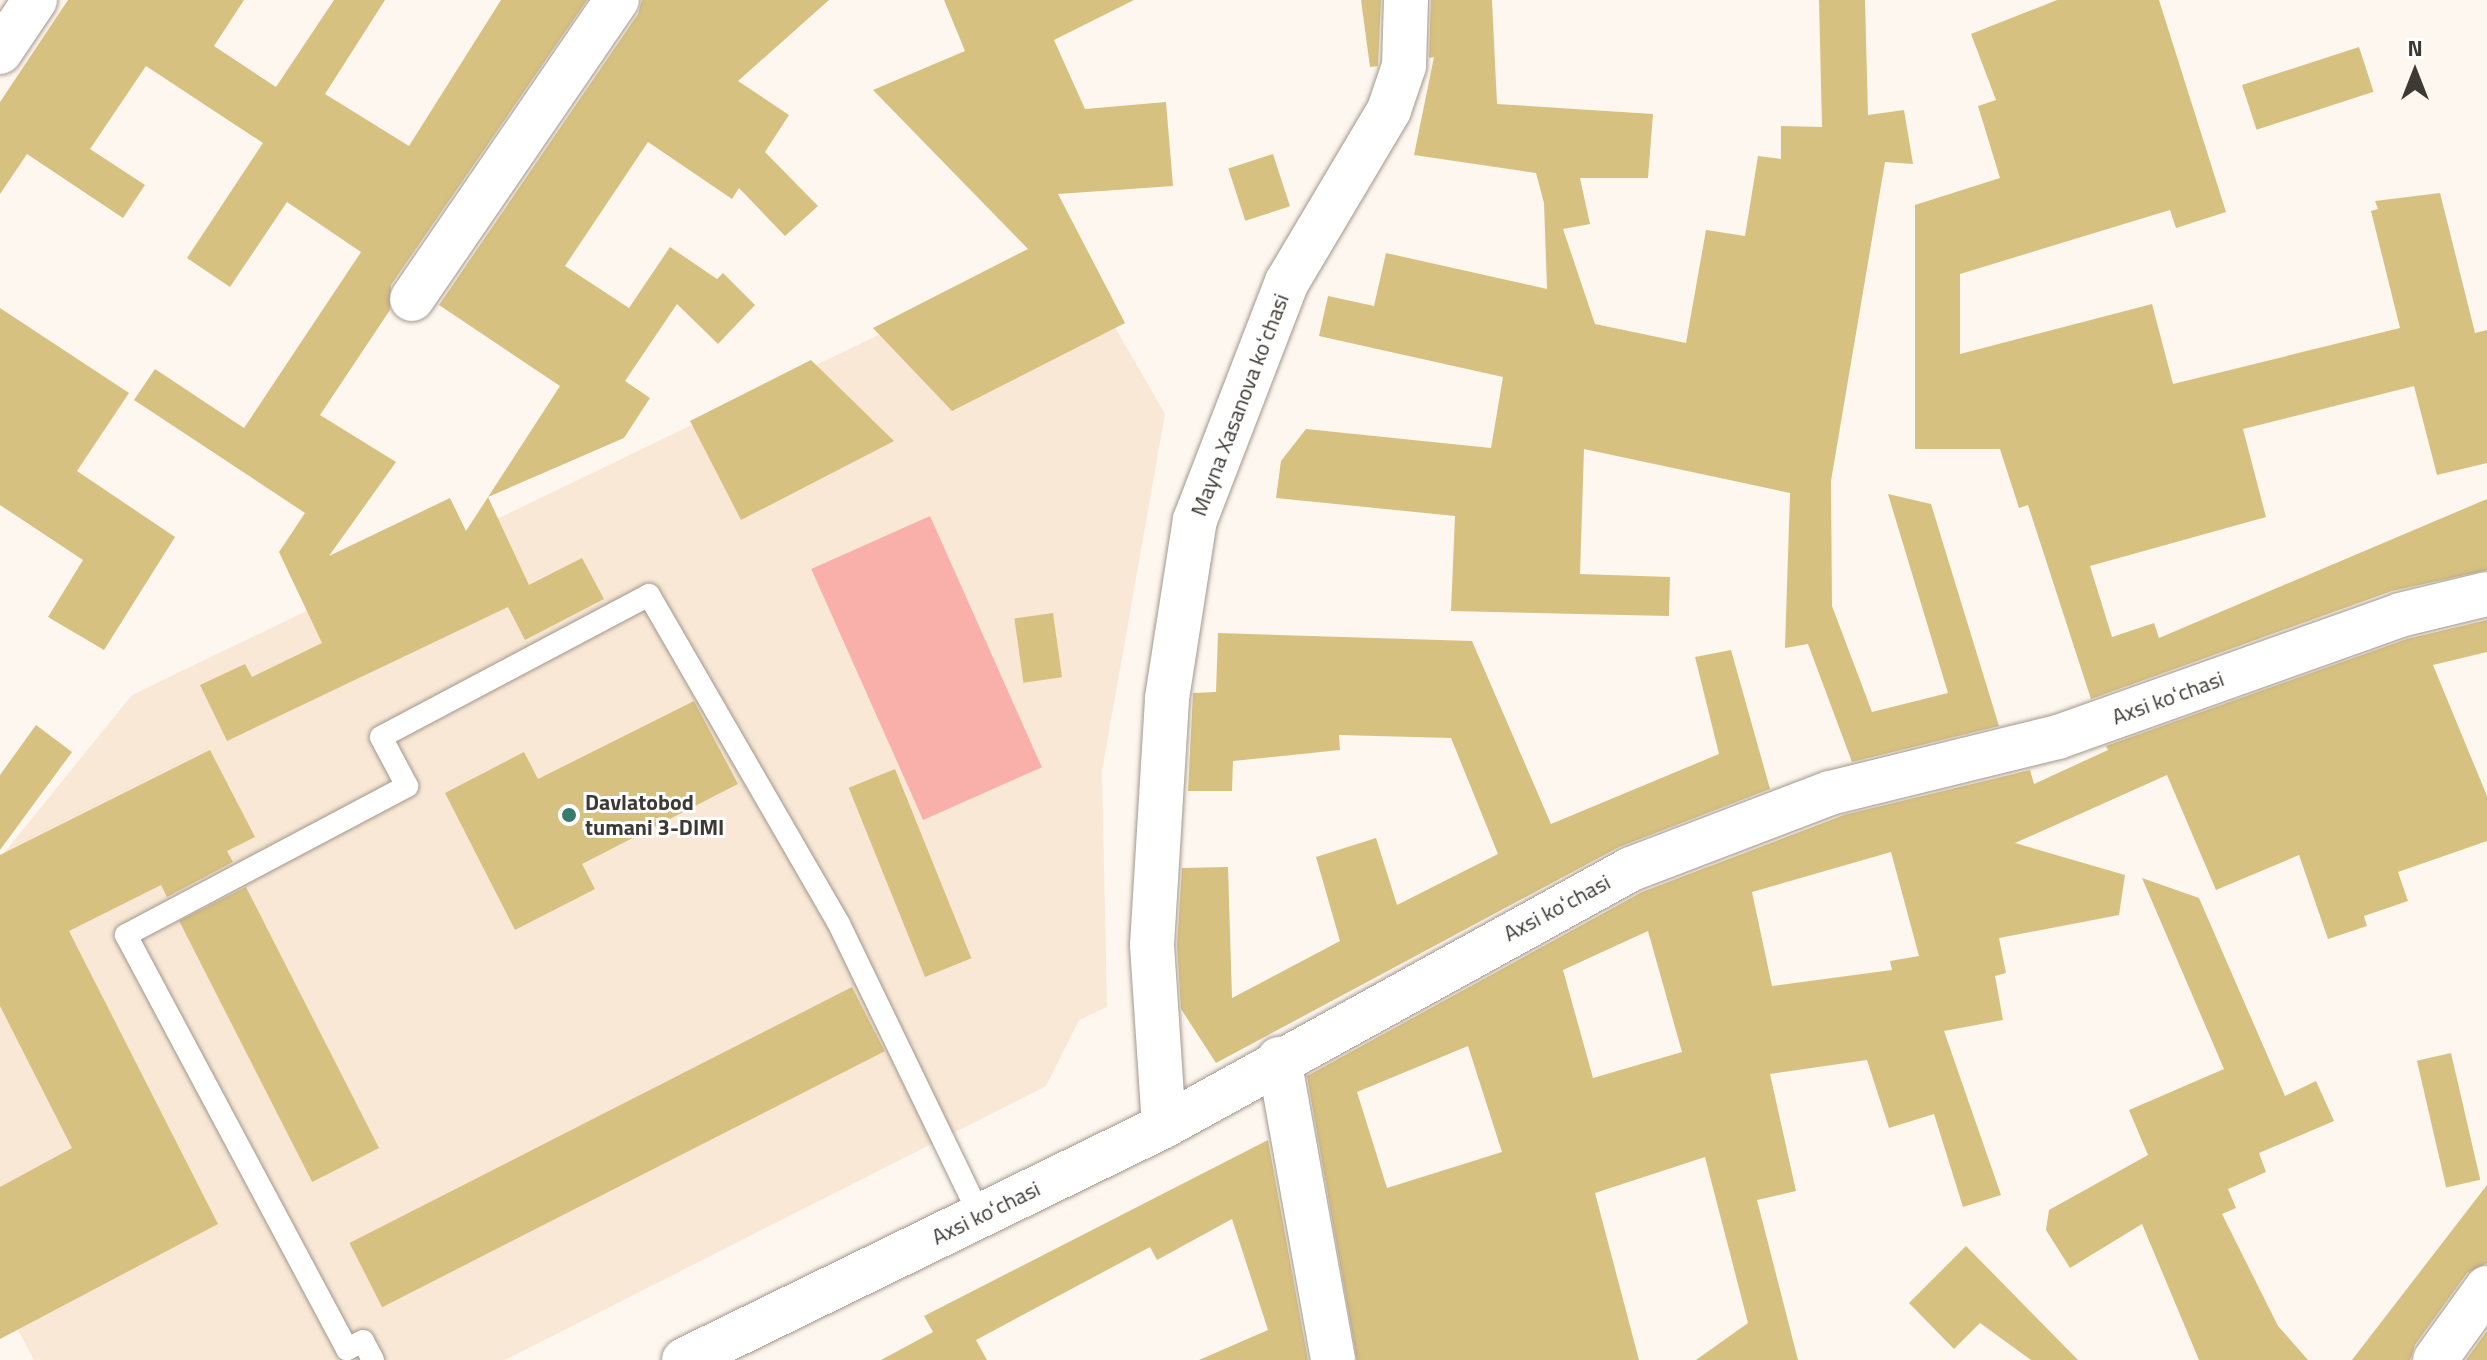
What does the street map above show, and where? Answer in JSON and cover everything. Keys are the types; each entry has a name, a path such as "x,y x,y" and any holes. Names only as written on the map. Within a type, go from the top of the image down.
{"street":[{"path":"0,52 35,0"},
{"path":"412,299 617,0"},
{"name":"Mayna Xasanova koʻchasi","path":"1164,1126 1152,945 1167,698 1195,520 1287,282 1389,110 1404,66 1406,0"},
{"name":"Axsi koʻchasi","path":"684,1360 1164,1126 1279,1059 1631,869 1830,793 2058,737 2400,615 2487,594"},
{"path":"1279,1059 1333,1360"},
{"path":"2435,1360 2487,1288"}],"lane":[{"path":"373,1360 363,1341 347,1349 126,935 407,786 381,737 649,595 839,924 980,1216"}],"shaded area":[{"name":"Davlatobod tumani 3-DIMI","path":"1067,244 1165,414 1102,771 1107,1007 1079,1020 1046,1086 505,1360 34,1360 0,1296 0,858 132,695"},
{"path":"930,516 1042,767 923,820 811,569"}],"building":[{"path":"68,0 244,0 214,46 276,87 334,0 385,0 325,94 409,146 501,0 587,0 391,285 390,310 320,415 396,462 329,556 450,498 466,531 488,497 529,585 582,558 604,599 525,640 508,607 227,741 200,685 245,664 252,677 322,643 279,552 305,513 134,400 155,369 244,428 361,252 287,202 230,287 187,258 263,143 146,66 90,149 145,185 123,218 27,154 0,194 0,102"},
{"path":"642,0 829,0 738,81 789,115 765,152 818,206 785,236 739,188 732,199 648,142 565,266 629,308 670,247 717,279 723,273 755,305 718,344 677,304 625,381 650,398 624,438 488,497 560,386 439,305 638,14"},
{"path":"944,0 1134,0 1054,40 1085,109 1166,102 1173,186 1058,194 1125,323 952,411 873,328 1028,249 873,90 965,51"},
{"path":"1361,0 1381,0 1378,66 1370,67"},
{"path":"1431,0 1492,0 1497,104 1653,114 1648,178 1580,178 1590,224 1563,229 1595,324 1686,343 1706,230 1745,236 1758,156 1781,159 1781,126 1822,127 1819,0 1865,0 1868,115 1904,110 1913,164 1885,162 1831,481 1832,606 1872,712 1948,693 1888,494 1931,504 1999,726 1852,762 1808,644 1785,648 1790,493 1584,449 1580,574 1670,577 1669,616 1451,611 1455,516 1276,498 1281,461 1306,429 1491,448 1503,377 1319,336 1328,296 1374,306 1386,253 1547,289 1544,203 1536,173 1414,155 1434,57 1429,58"},
{"path":"2057,0 2159,0 2226,212 2176,228 2170,210 1960,274 1960,354 2152,304 2173,384 2400,328 2371,211 2378,209 2375,201 2440,193 2475,333 2487,330 2487,463 2437,475 2414,386 2243,429 2266,517 2090,566 2112,637 2154,623 2159,638 2487,499 2487,570 2392,591 2091,699 2028,505 2019,508 2000,449 1915,449 1915,205 2000,178 1978,106 1996,100 1971,34"},
{"path":"2359,47 2374,92 2257,130 2242,85"},
{"path":"1273,154 1290,206 1245,221 1228,169"},
{"path":"0,308 129,393 77,471 175,537 104,650 48,617 83,560 0,505"},
{"path":"811,360 894,441 741,520 690,421"},
{"path":"1053,613 1062,677 1023,683 1014,618"},
{"path":"2487,620 2487,652 2433,665 2487,796 2487,841 2398,872 2408,901 2364,916 2367,926 2328,939 2299,855 2216,890 2167,775 2015,843 2125,875 2119,915 1999,938 2006,973 1995,976 2003,1020 1944,1031 2001,1195 1963,1207 1934,1114 1889,1128 1867,1060 1770,1074 1796,1191 1757,1200 1798,1360 1696,1360 1748,1323 1705,1157 1595,1193 1639,1360 1357,1360 1307,1076 1642,892 1844,815 2030,770 2034,784 2108,750 2106,746 2407,639","holes":["1891,852 1919,956 1890,961 1892,970 1772,986 1752,892","1648,931 1682,1052 1593,1078 1563,970","1468,1046 1502,1152 1387,1188 1357,1092"]},
{"path":"1218,633 1472,641 1551,824 1719,754 1695,657 1731,650 1770,789 1619,847 1216,1063 1181,1009 1177,945 1182,868 1228,867 1232,998 1340,941 1316,857 1376,838 1397,905 1498,854 1451,738 1339,735 1340,750 1233,761 1232,791 1188,791 1193,693 1216,692"},
{"path":"694,701 738,784 582,864 595,889 515,930 445,793 524,752 538,779"},
{"path":"36,725 72,752 0,850 0,775"},
{"path":"210,750 255,837 227,851 233,862 167,897 161,885 69,931 218,1224 0,1339 0,1187 72,1148 0,1006 0,855"},
{"path":"895,769 971,958 925,977 849,788"},
{"path":"2142,878 2199,898 2285,1096 2316,1081 2334,1121 2259,1153 2266,1172 2228,1189 2236,1208 2222,1214 2278,1326 2308,1360 2199,1360 2142,1224 2070,1268 2046,1230 2049,1210 2148,1155 2129,1110 2224,1069"},
{"path":"246,887 379,1148 312,1182 179,921"},
{"path":"852,987 885,1051 382,1307 349,1243"},
{"path":"2451,1053 2480,1180 2446,1188 2417,1061"},
{"path":"1268,1140 1308,1360 1199,1360 1268,1330 1232,1219 1157,1260 1150,1247 976,1340 987,1360 881,1360 933,1332 924,1316"},
{"path":"2487,1185 2487,1263 2467,1273 2415,1345 2410,1360 2352,1360"},
{"path":"1966,1246 2078,1360 2031,1360 1980,1323 1954,1349 1909,1303"},
{"path":"2487,1331 2487,1360 2466,1360"}],"place":[{"name":"Davlatobod tumani 3-DIMI","path":"569,815"}]}
